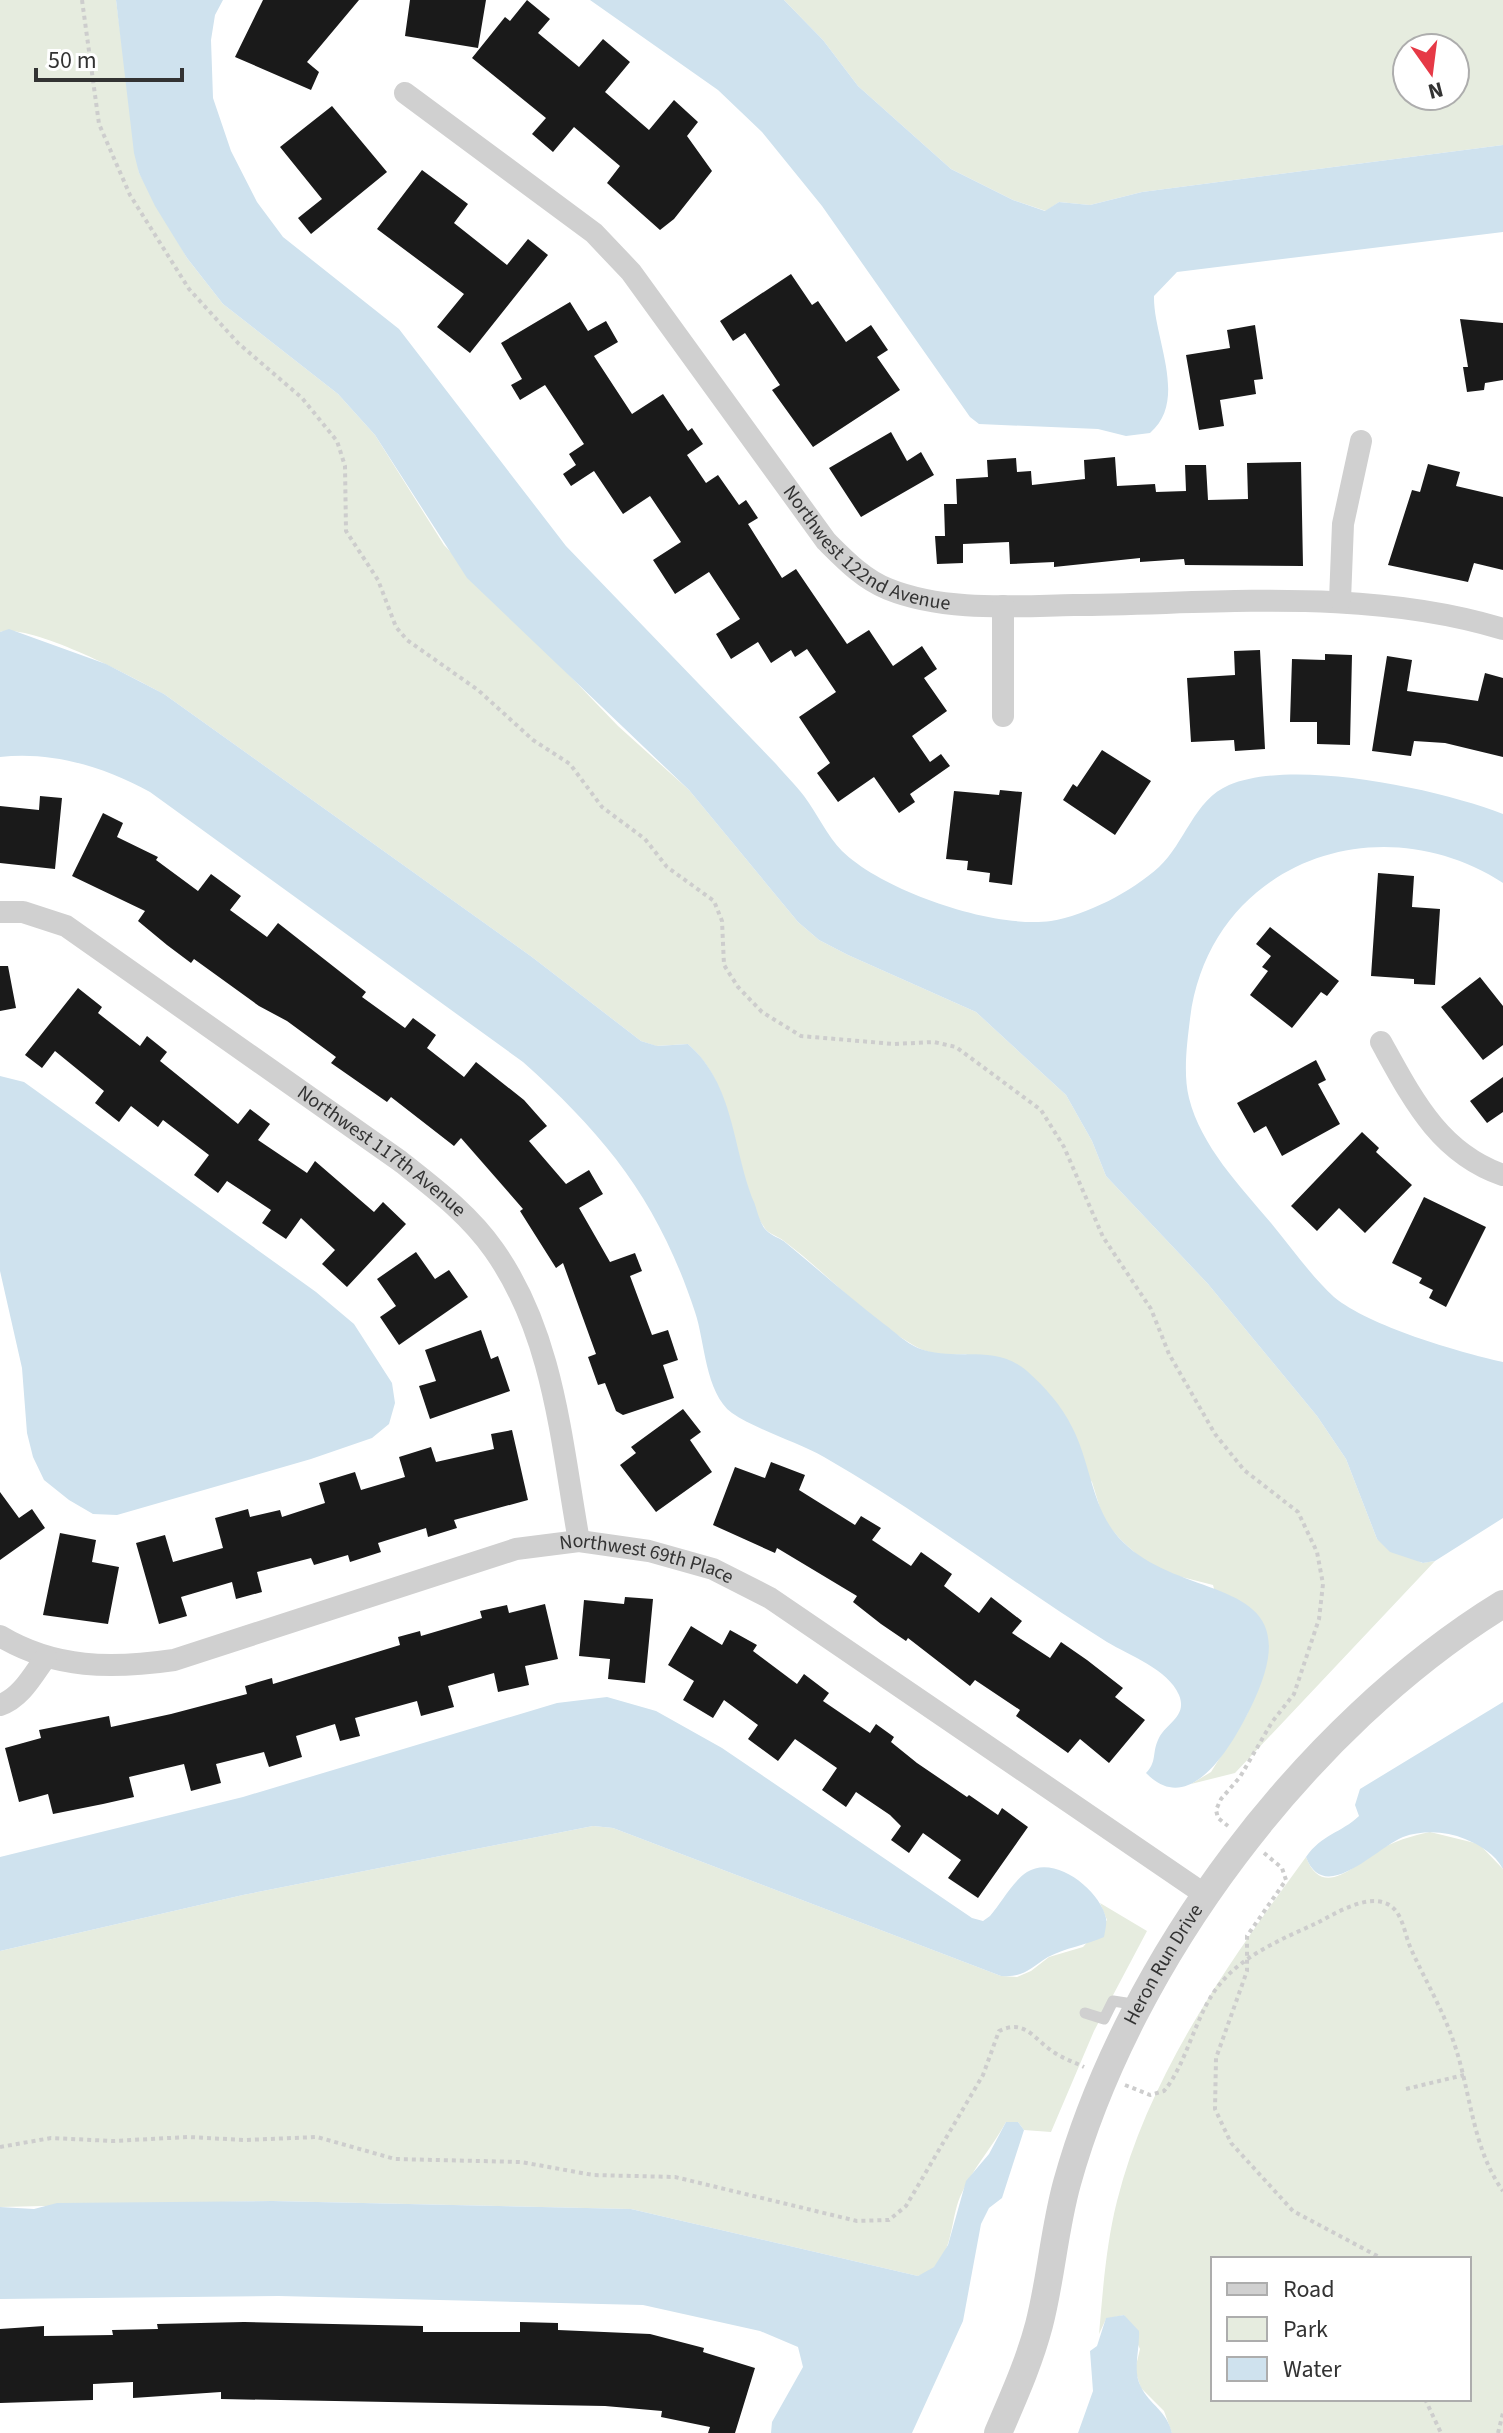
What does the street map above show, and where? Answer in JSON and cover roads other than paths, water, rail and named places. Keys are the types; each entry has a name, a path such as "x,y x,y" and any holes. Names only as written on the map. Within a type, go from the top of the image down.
{"street":[{"name":"Northwest 122nd Avenue","path":"405,93 594,233 622,262 826,541 851,567 886,588 926,601 1003,606 1340,600 1476,621 1503,629"},
{"path":"1340,600 1343,524 1361,441"},
{"path":"1003,606 1003,716"},
{"name":"Northwest 117th Avenue","path":"0,912 23,912 66,926 388,1152 451,1202 493,1249 524,1302 546,1359 579,1541"},
{"path":"1381,1042 1419,1111 1439,1134 1460,1155 1503,1175"},
{"name":"Northwest 69th Place","path":"7,1640 46,1657 83,1665 127,1667 174,1660 516,1549 579,1541 649,1551 713,1569 770,1598 1204,1894"},
{"name":"Heron Run Drive","path":"998,2433 1039,2324 1067,2183 1106,2076 1140,2005 1204,1894 1325,1750 1394,1685 1475,1621 1503,1604"},
{"path":"0,1705 11,1701 46,1657"}],"lane":[{"path":"1085,2013 1104,2019 1113,2001 1140,2005"}],"water":[{"path":"116,0 223,0 215,15 211,40 213,98 231,151 257,202 283,237 399,329 566,546 776,764 804,796 842,851 860,866 911,893 970,913 1027,922 1051,921 1079,914 1108,901 1148,876 1168,857 1207,801 1229,785 1257,777 1327,776 1366,780 1442,795 1503,814 1503,883 1454,859 1403,848 1353,849 1306,862 1264,887 1229,921 1204,966 1190,1019 1186,1069 1189,1098 1212,1149 1309,1271 1334,1297 1349,1308 1391,1328 1503,1362 1503,1518 1435,1561 1423,1563 1390,1552 1377,1539 1346,1459 1317,1416 1208,1284 1106,1176 1092,1141 1066,1095 976,1012 848,955 819,940 798,922 689,790 467,578 375,435 338,394 223,304 187,258 155,206 139,173 134,153"},
{"path":"590,0 784,0 823,40 858,86 951,169 1013,200 1045,211 1059,202 1090,205 1142,192 1503,145 1503,232 1177,272 1154,296 1168,386 1167,403 1161,419 1150,433 1126,436 1098,429 979,424 970,417 822,206 762,132 718,90"},
{"path":"9,629 106,664 164,694 532,957 641,1041 657,1046 688,1044 715,1078 724,1098 747,1181 766,1230 784,1241 914,1346 947,1354 1001,1357 1027,1371 1068,1419 1104,1516 1123,1542 1150,1562 1236,1598 1257,1613 1268,1635 1266,1666 1249,1711 1232,1742 1208,1772 1193,1783 1178,1788 1162,1785 1146,1773 1152,1765 1161,1734 1178,1714 1181,1703 1174,1686 1157,1670 1071,1619 860,1479 813,1451 741,1419 723,1404 711,1380 695,1312 681,1273 647,1205 581,1118 523,1062 150,792 115,775 78,763 39,756 0,757 0,632"},
{"path":"0,1076 24,1082 316,1292 354,1324 392,1383 395,1403 389,1424 372,1438 311,1459 117,1515 93,1514 44,1480 33,1457 27,1433 22,1368 0,1271"},
{"path":"607,1697 656,1711 722,1748 972,1918 983,1921 990,1916 1012,1886 1027,1872 1038,1868 1063,1871 1086,1886 1102,1907 1106,1920 1104,1937 1048,1957 1021,1974 1001,1976 613,1828 593,1826 243,1895 0,1951 0,1857 243,1797 557,1703"},
{"path":"1503,1702 1503,1869 1491,1854 1476,1844 1458,1836 1434,1832 1403,1837 1351,1870 1337,1875 1325,1876 1314,1871 1306,1857 1318,1843 1359,1816 1355,1805 1360,1789"},
{"path":"1006,2122 1018,2122 1024,2130 1002,2198 989,2208 981,2224 963,2321 912,2433 771,2433 772,2422 803,2367 798,2347 760,2331 643,2305 279,2296 0,2299 0,2207 34,2209 57,2203 272,2201 631,2209 918,2276 934,2267 948,2245 966,2181 989,2154"},
{"path":"1124,2315 1139,2331 1138,2380 1170,2425 1172,2433 1078,2433 1093,2391 1090,2351 1097,2346 1106,2318"}]}
